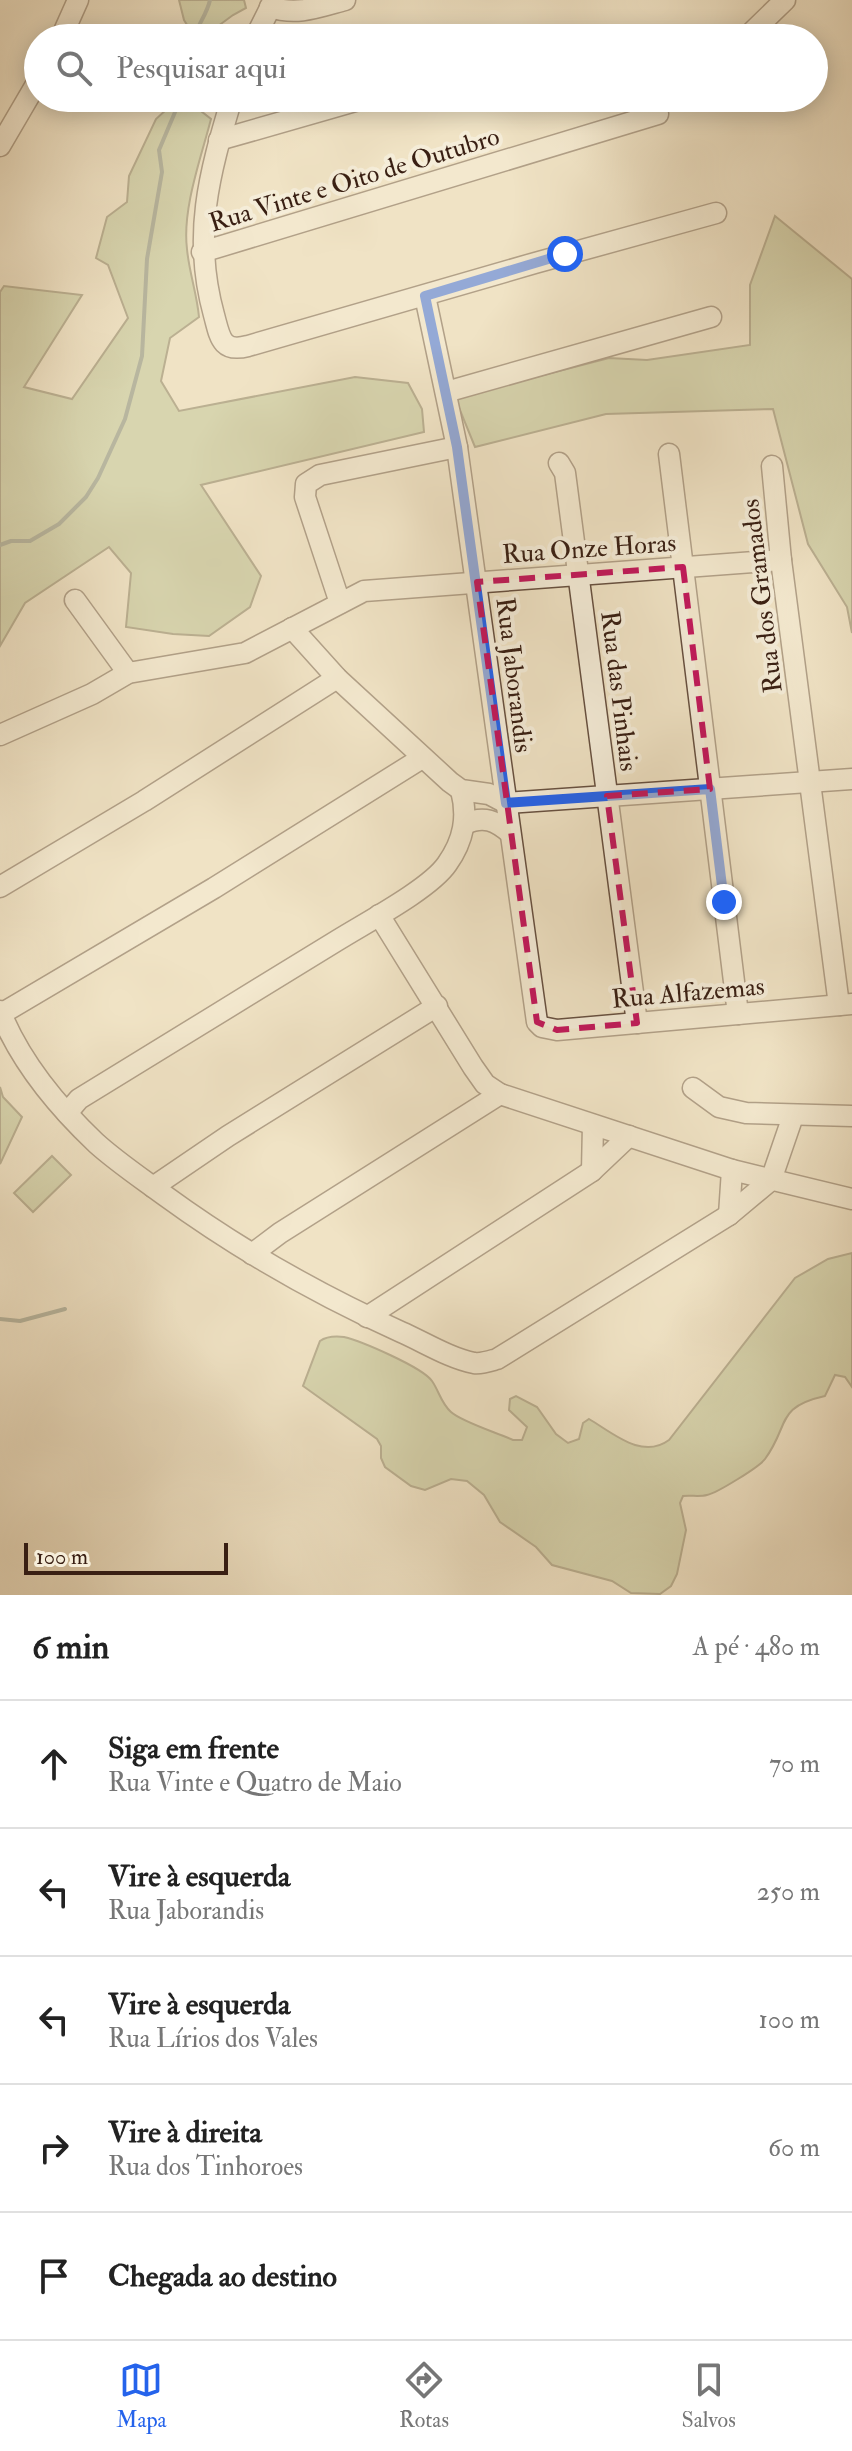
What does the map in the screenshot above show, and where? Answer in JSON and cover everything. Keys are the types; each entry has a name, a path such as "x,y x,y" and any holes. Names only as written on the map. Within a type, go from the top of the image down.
{"street":[{"path":"67,24 78,0"},
{"path":"262,24 272,4 285,12 301,12 345,0"},
{"path":"760,24 785,0"},
{"path":"0,146 24,105"},
{"path":"228,112 205,211 202,252 218,330 226,345 237,349 716,213"},
{"path":"219,140 317,112"},
{"name":"Rua Vinte e Oito de Outubro","path":"202,252 658,114"},
{"name":"Rua Jaborandis","path":"425,296 457,447 535,1015"},
{"path":"446,392 711,317"},
{"path":"340,603 305,497 306,484 320,475 457,447"},
{"path":"669,454 738,1014"},
{"name":"Rua das Pinhais","path":"559,463 565,473 637,1023"},
{"name":"Rua dos Gramados","path":"772,466 781,560 811,782 845,1005"},
{"name":"Rua Onze Horas","path":"0,735 92,694 128,673 245,653 364,591 781,560"},
{"path":"75,600 128,673"},
{"path":"292,628 337,678 461,790 489,794 506,803 852,779"},
{"path":"0,887 144,801 337,678"},
{"path":"422,758 214,888 0,1012 41,1082 98,1144 153,1187 252,1254 331,1300 453,1356 475,1363 497,1359 729,1215 771,1180 793,1116"},
{"path":"67,1113 79,1099 379,915 429,881 446,866 465,824 466,808 461,790"},
{"path":"465,824 488,819 510,833"},
{"path":"379,915 473,1067 485,1084 500,1094 732,1170 852,1199"},
{"name":"Rua Alfazemas","path":"535,1015 542,1027 557,1030 845,1005"},
{"path":"153,1187 228,1136 437,1006"},
{"path":"693,1088 719,1107 746,1113 852,1116"},
{"path":"252,1254 280,1233 500,1094"},
{"path":"592,1171 593,1125"},
{"path":"367,1317 592,1171 629,1136"},
{"path":"729,1215 732,1170"}],"highlighted area":[{"path":"683,567 710,789 607,796 637,1023 557,1030 537,1022 477,582"}],"green space":[{"path":"179,0 244,0 246,8 221,24 186,24"},
{"path":"164,112 202,112 211,119 187,217 188,258 199,317 170,338 161,381 179,411 355,377 408,383 422,409 424,432 201,485 261,576 250,607 209,636 126,627 131,573 109,547 25,603 0,646 0,292 4,286 82,295 24,387 72,399 128,318 108,265 96,258 107,217 127,202 129,176 156,119"},
{"path":"775,216 852,279 852,633 847,607 808,544 773,409 606,414 475,447 455,398 609,358 647,360 750,345 750,285"},
{"path":"0,1087 3,1097 22,1117 0,1164"},
{"path":"52,1156 71,1175 33,1212 14,1193"},
{"path":"852,1253 852,1387 845,1377 835,1375 825,1396 809,1400 791,1412 761,1463 712,1493 683,1496 680,1503 686,1530 677,1574 671,1586 660,1594 631,1593 612,1581 552,1565 536,1547 500,1522 484,1495 467,1481 451,1479 425,1490 411,1486 385,1467 377,1439 303,1386 320,1341 344,1337 377,1349 426,1375 456,1416 513,1440 522,1440 527,1427 509,1410 510,1399 516,1396 537,1407 556,1434 568,1443 579,1439 583,1423 589,1419 638,1446 659,1445 669,1440 795,1278 828,1259"}],"waterway":[{"path":"200,24 210,0"},
{"path":"0,545 11,541 30,541 59,524 86,497 125,419 142,356 147,259 162,172 159,150 175,112"},
{"path":"0,1319 20,1321 65,1309"}],"route":[{"path":"565,254 425,296 457,447 506,803 710,789 724,902"}]}
